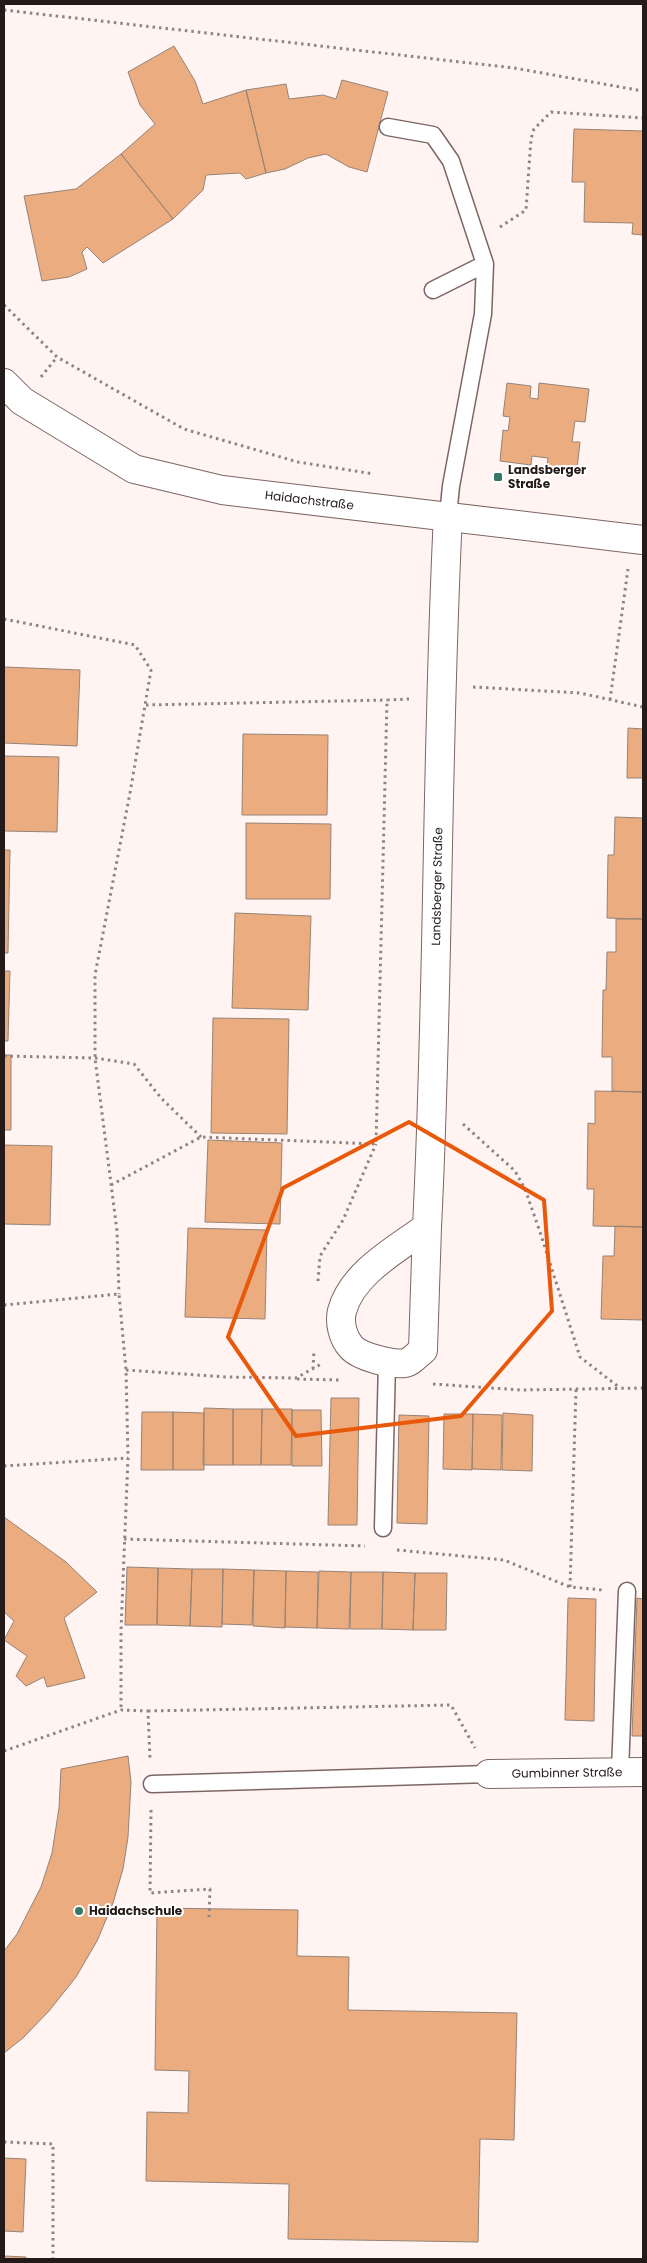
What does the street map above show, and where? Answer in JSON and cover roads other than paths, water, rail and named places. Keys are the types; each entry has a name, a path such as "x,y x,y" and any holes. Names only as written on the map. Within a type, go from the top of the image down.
{"street":[{"name":"Haidachstraße","path":"4,383 22,401 134,469 222,490 637,539"},
{"name":"Landsberger Straße","path":"387,1362 406,1363 423,1350 434,1096 442,690 448,516"},
{"path":"387,1362 352,1348 341,1328 342,1312 349,1294 375,1265 427,1227"},
{"name":"Gumbinner Straße","path":"489,1774 632,1772"}],"lane":[{"path":"388,128 433,134 451,160 485,264 484,314 451,486 448,516"},
{"path":"433,290 485,264"},
{"path":"382,1528 387,1362"},
{"path":"627,1591 632,1772"},
{"path":"152,1784 489,1774"}],"place":[{"name":"Landsberger Straße","path":"498,477"},
{"name":"Haidachschule","path":"79,1911"}]}
